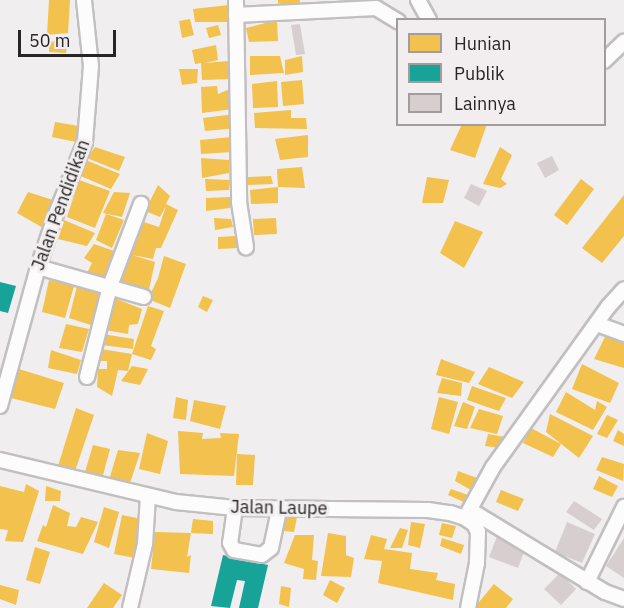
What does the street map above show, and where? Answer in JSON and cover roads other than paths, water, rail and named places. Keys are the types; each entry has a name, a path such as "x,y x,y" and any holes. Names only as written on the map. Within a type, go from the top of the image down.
{"street":[{"name":"Jalan Pendidikan","path":"0,406 38,267 56,214 85,142 91,66 84,0"},
{"path":"236,0 239,202 246,247"},
{"path":"418,0 428,18"},
{"path":"236,15 376,8 396,20"},
{"path":"606,59 624,42"},
{"path":"87,377 110,286 141,204"},
{"path":"38,267 144,297"},
{"path":"468,608 479,540 474,524 467,514 494,467 624,289"},
{"path":"597,324 624,334"},
{"name":"Jalan Laupe","path":"0,460 148,496 235,508 428,510 467,514 605,592 624,598"},
{"path":"130,608 145,544 148,496"},
{"path":"587,582 624,507"},
{"path":"235,508 230,543 234,550 262,555 271,548 279,510"}]}
